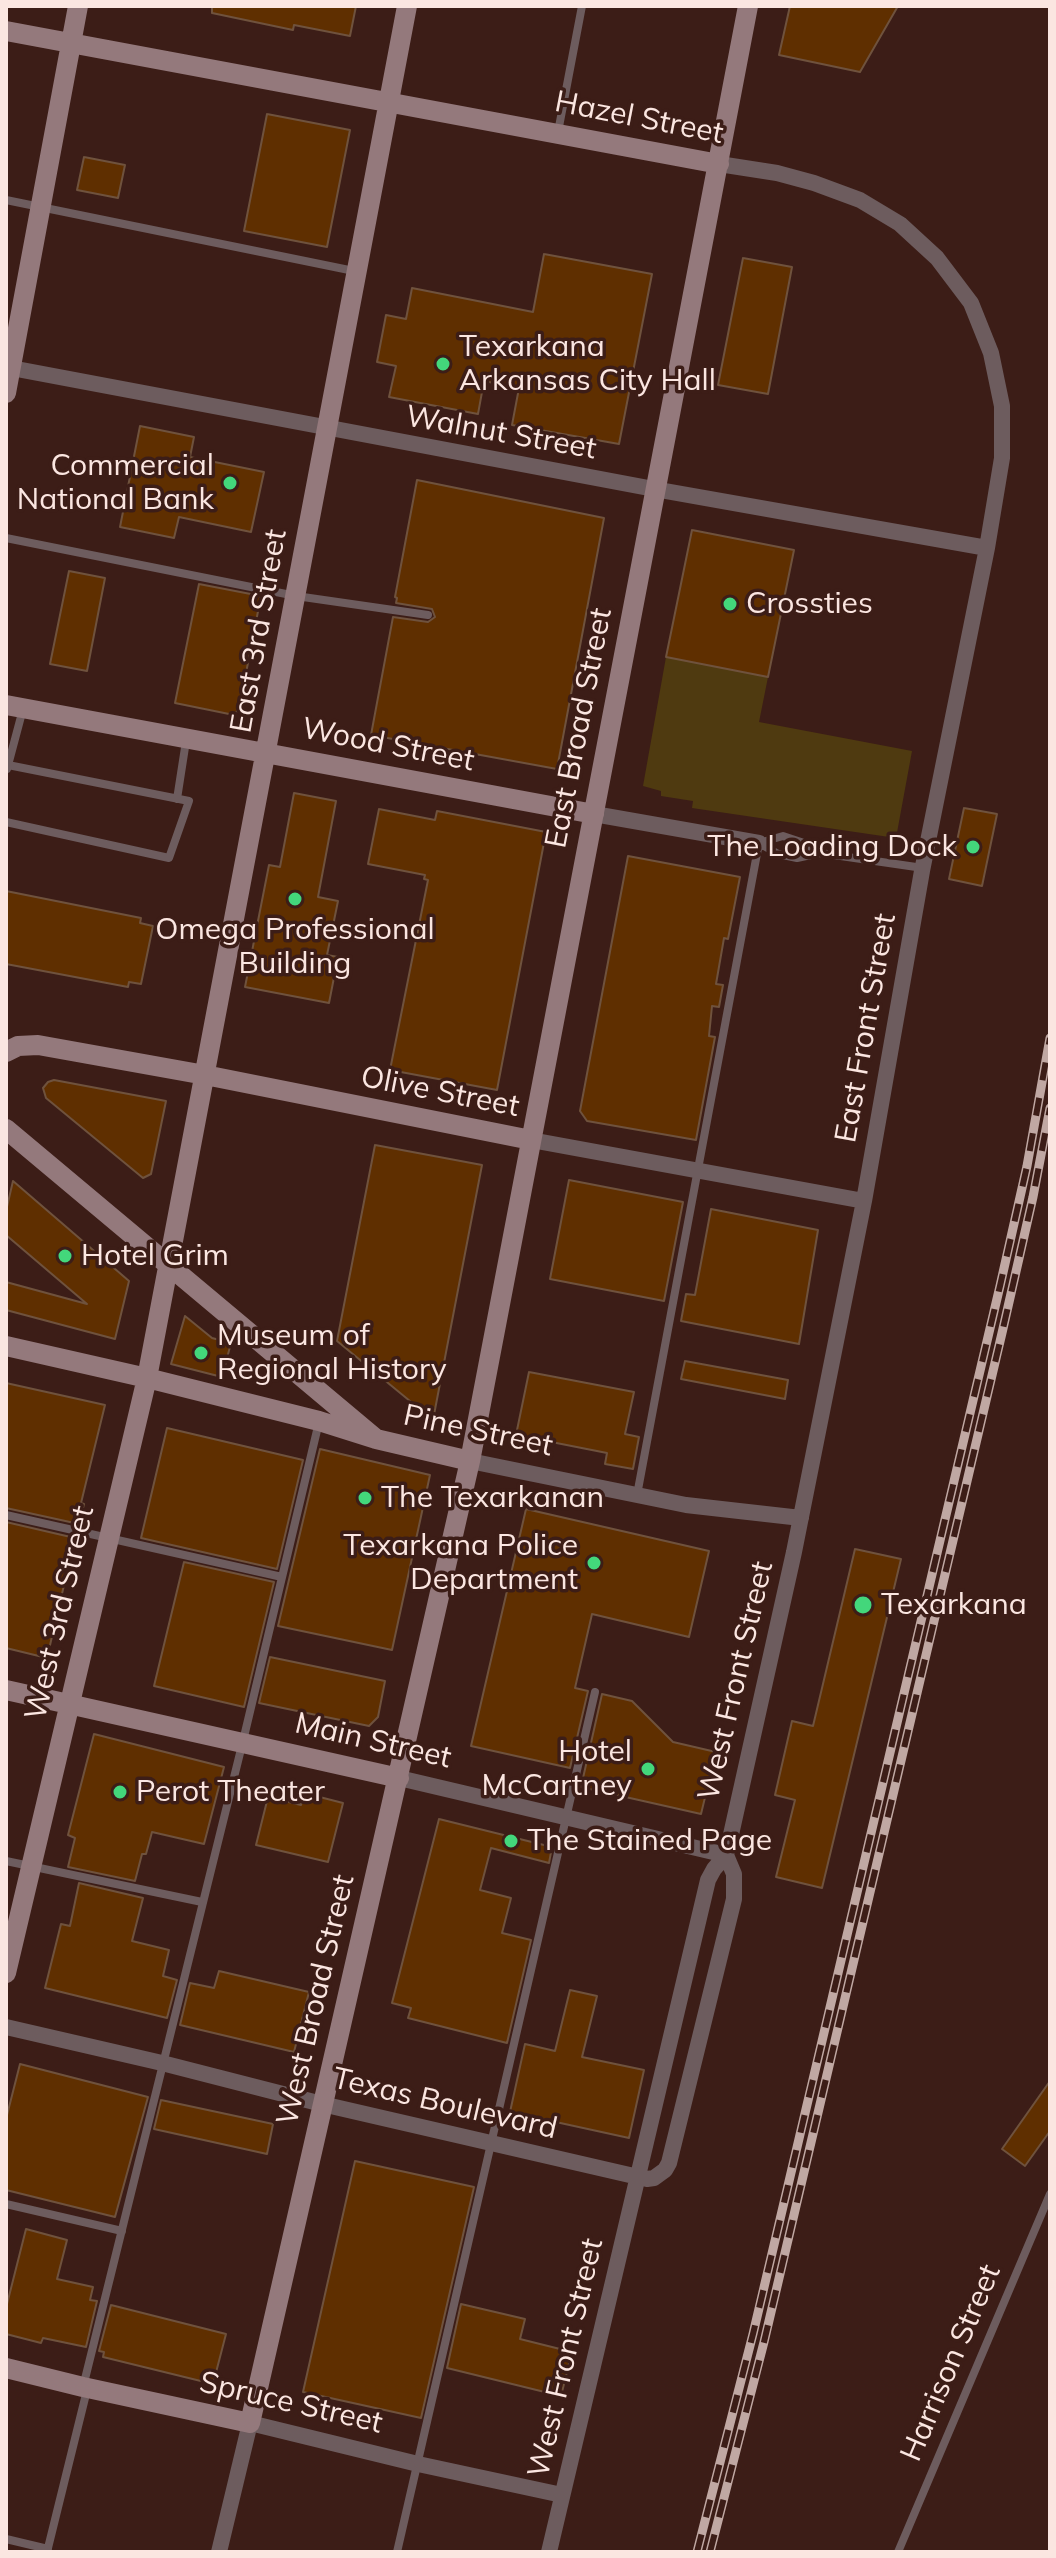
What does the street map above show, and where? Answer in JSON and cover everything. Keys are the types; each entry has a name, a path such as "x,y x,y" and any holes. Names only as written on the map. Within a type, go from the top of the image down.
{"street":[{"path":"6,393 8,368 78,6"},
{"name":"East 3rd Street","path":"168,1266 407,6"},
{"name":"East Broad Street","path":"470,1461 748,6"},
{"name":"Hazel Street","path":"6,31 777,173 860,200 900,224 928,250 971,303 991,353 1002,406 1002,458 987,548"},
{"name":"Walnut Street","path":"8,368 987,548"},
{"name":"East Front Street","path":"801,1518 864,1201 923,868 987,548"},
{"name":"Wood Street","path":"14,706 759,843"},
{"name":"Olive Street","path":"6,1052 18,1046 38,1045 864,1201"},
{"path":"6,1129 376,1439"},
{"name":"West 3rd Street","path":"6,1973 147,1378 168,1266"},
{"name":"Pine Street","path":"6,1346 147,1378 470,1461 686,1505 801,1518"},
{"name":"West Broad Street","path":"219,2552 470,1461"},
{"name":"West Front Street","path":"549,2552 708,1880 726,1855 801,1518"},
{"name":"Main Street","path":"6,1690 243,1741 726,1855"},
{"name":"West Front Street","path":"638,2177 654,2178 669,2163 734,1899 734,1874 726,1855"},
{"name":"Texas Boulevard","path":"6,2027 638,2177"},
{"name":"Spruce Street","path":"6,2368 562,2495"}],"lane":[{"path":"558,133 582,6"},
{"path":"6,200 356,272"},
{"path":"6,538 296,596 428,615"},
{"path":"6,822 169,858 189,801 7,768 14,706"},
{"path":"177,799 187,738"},
{"path":"759,843 783,836 804,843 820,853"},
{"path":"759,843 778,854 797,858 820,853 923,868"},
{"path":"637,1495 759,843"},
{"path":"6,2539 48,2551 162,2063 319,1421"},
{"path":"6,1515 282,1577"},
{"path":"397,2552 595,1692"},
{"path":"6,1861 202,1902"},
{"name":"Harrison Street","path":"898,2552 1050,2194"},
{"path":"6,2204 122,2231"}],"shaded area":[{"path":"666,657 768,677 759,722 912,751 896,838 692,808 693,801 661,796 661,791 643,786"}],"building":[{"path":"212,6 356,6 350,36 294,25 293,30 212,13"},
{"path":"790,6 898,6 860,72 779,55"},
{"path":"267,114 350,130 327,247 244,231"},
{"path":"84,157 125,165 118,198 77,190"},
{"path":"544,254 652,274 619,444 512,425 519,388 484,381 478,414 389,397 396,366 377,362 386,315 406,319 412,288 533,312"},
{"path":"743,258 792,267 768,394 718,385"},
{"name":"Commercial National Bank","path":"140,426 194,437 190,457 264,472 251,532 179,517 174,538 120,527"},
{"path":"417,480 604,518 557,769 371,735 393,617 428,622 435,617 432,609 396,603 395,597"},
{"name":"Crossties","path":"692,530 794,550 768,677 666,657"},
{"path":"69,571 105,578 87,671 50,664"},
{"path":"199,584 261,596 239,709 234,715 175,703"},
{"name":"Omega Professional Building","path":"294,793 336,801 318,897 338,901 327,955 338,957 329,1003 245,987 269,865 280,867"},
{"name":"The Loading Dock","path":"964,808 997,814 982,886 949,879"},
{"path":"379,809 435,820 437,811 546,832 497,1090 390,1070 428,880 424,879 425,875 368,864"},
{"path":"628,856 740,877 716,984 723,985 719,1007 712,1006 709,1036 715,1037 696,1140 587,1121 580,1111"},
{"path":"6,891 141,918 140,923 153,926 141,984 129,982 128,987 6,964"},
{"path":"54,1080 166,1101 151,1174 143,1178 46,1098 43,1088"},
{"path":"375,1145 482,1165 433,1420 337,1341"},
{"path":"569,1180 683,1202 664,1301 550,1279"},
{"name":"Hotel Grim","path":"13,1181 129,1281 115,1339 6,1310 6,1282 87,1304 6,1235 6,1211"},
{"path":"711,1209 818,1230 799,1344 681,1321 686,1294 695,1295"},
{"name":"Museum of Regional History","path":"185,1316 212,1338 231,1343 222,1377 171,1364"},
{"path":"685,1361 788,1380 785,1399 681,1379"},
{"path":"529,1372 634,1392 625,1434 639,1437 633,1469 605,1464 607,1453 516,1435"},
{"path":"6,1383 105,1405 81,1503 84,1504 79,1524 6,1508"},
{"path":"167,1428 303,1460 277,1569 141,1538"},
{"path":"320,1449 430,1475 392,1650 278,1626"},
{"path":"526,1509 709,1551 689,1637 592,1614 575,1688 588,1691 570,1768 471,1746"},
{"path":"6,1522 75,1538 47,1658 6,1648"},
{"path":"855,1549 901,1559 822,1888 776,1877 795,1800 775,1795 792,1721 813,1726"},
{"path":"184,1562 274,1582 244,1707 154,1686"},
{"path":"270,1657 385,1681 378,1717 369,1726 259,1703"},
{"name":"Hotel McCartney","path":"602,1694 632,1701 673,1742 716,1752 701,1814 581,1787"},
{"name":"Perot Theater","path":"94,1734 224,1767 204,1844 152,1832 135,1881 68,1867 75,1838 68,1835"},
{"path":"304,1793 343,1803 328,1862 256,1845 268,1797 301,1805"},
{"path":"439,1819 552,1847 549,1863 491,1848 480,1890 511,1898 502,1933 531,1940 507,2043 408,2018 411,2008 392,2003"},
{"path":"79,1883 143,1898 132,1941 169,1950 163,1976 177,1980 167,2018 45,1988 61,1924 70,1926"},
{"path":"219,1971 309,1992 294,2052 180,2025 190,1983 214,1988"},
{"path":"570,1990 597,1996 582,2057 644,2070 629,2138 510,2112 525,2044 555,2051"},
{"path":"20,2064 148,2097 115,2217 6,2190 6,2119"},
{"path":"1050,2081 1050,2131 1025,2166 1002,2149"},
{"path":"161,2100 273,2124 267,2154 154,2129"},
{"path":"355,2161 474,2187 421,2418 303,2392"},
{"path":"26,2229 67,2240 57,2279 93,2287 90,2300 97,2301 86,2347 43,2338 41,2343 6,2334 6,2308"},
{"path":"461,2304 525,2319 520,2339 572,2352 561,2396 447,2368"},
{"path":"111,2305 226,2334 213,2384 103,2357 104,2352 99,2351"}],"railway":[{"path":"697,2552 753,2334 1000,1286 1027,1166 1050,1038"},
{"path":"710,2552 764,2342 1002,1333 1050,1108"}],"place":[{"name":"Texarkana Arkansas City Hall","path":"443,364"},
{"name":"Commercial National Bank","path":"230,483"},
{"name":"Crossties","path":"730,604"},
{"name":"The Loading Dock","path":"973,847"},
{"name":"Omega Professional Building","path":"295,899"},
{"name":"Hotel Grim","path":"65,1256"},
{"name":"Museum of Regional History","path":"201,1353"},
{"name":"The Texarkanan","path":"365,1498"},
{"name":"Texarkana Police Department","path":"594,1563"},
{"name":"Texarkana","path":"863,1605"},
{"name":"Hotel McCartney","path":"648,1769"},
{"name":"Perot Theater","path":"120,1792"},
{"name":"The Stained Page","path":"511,1841"}]}
